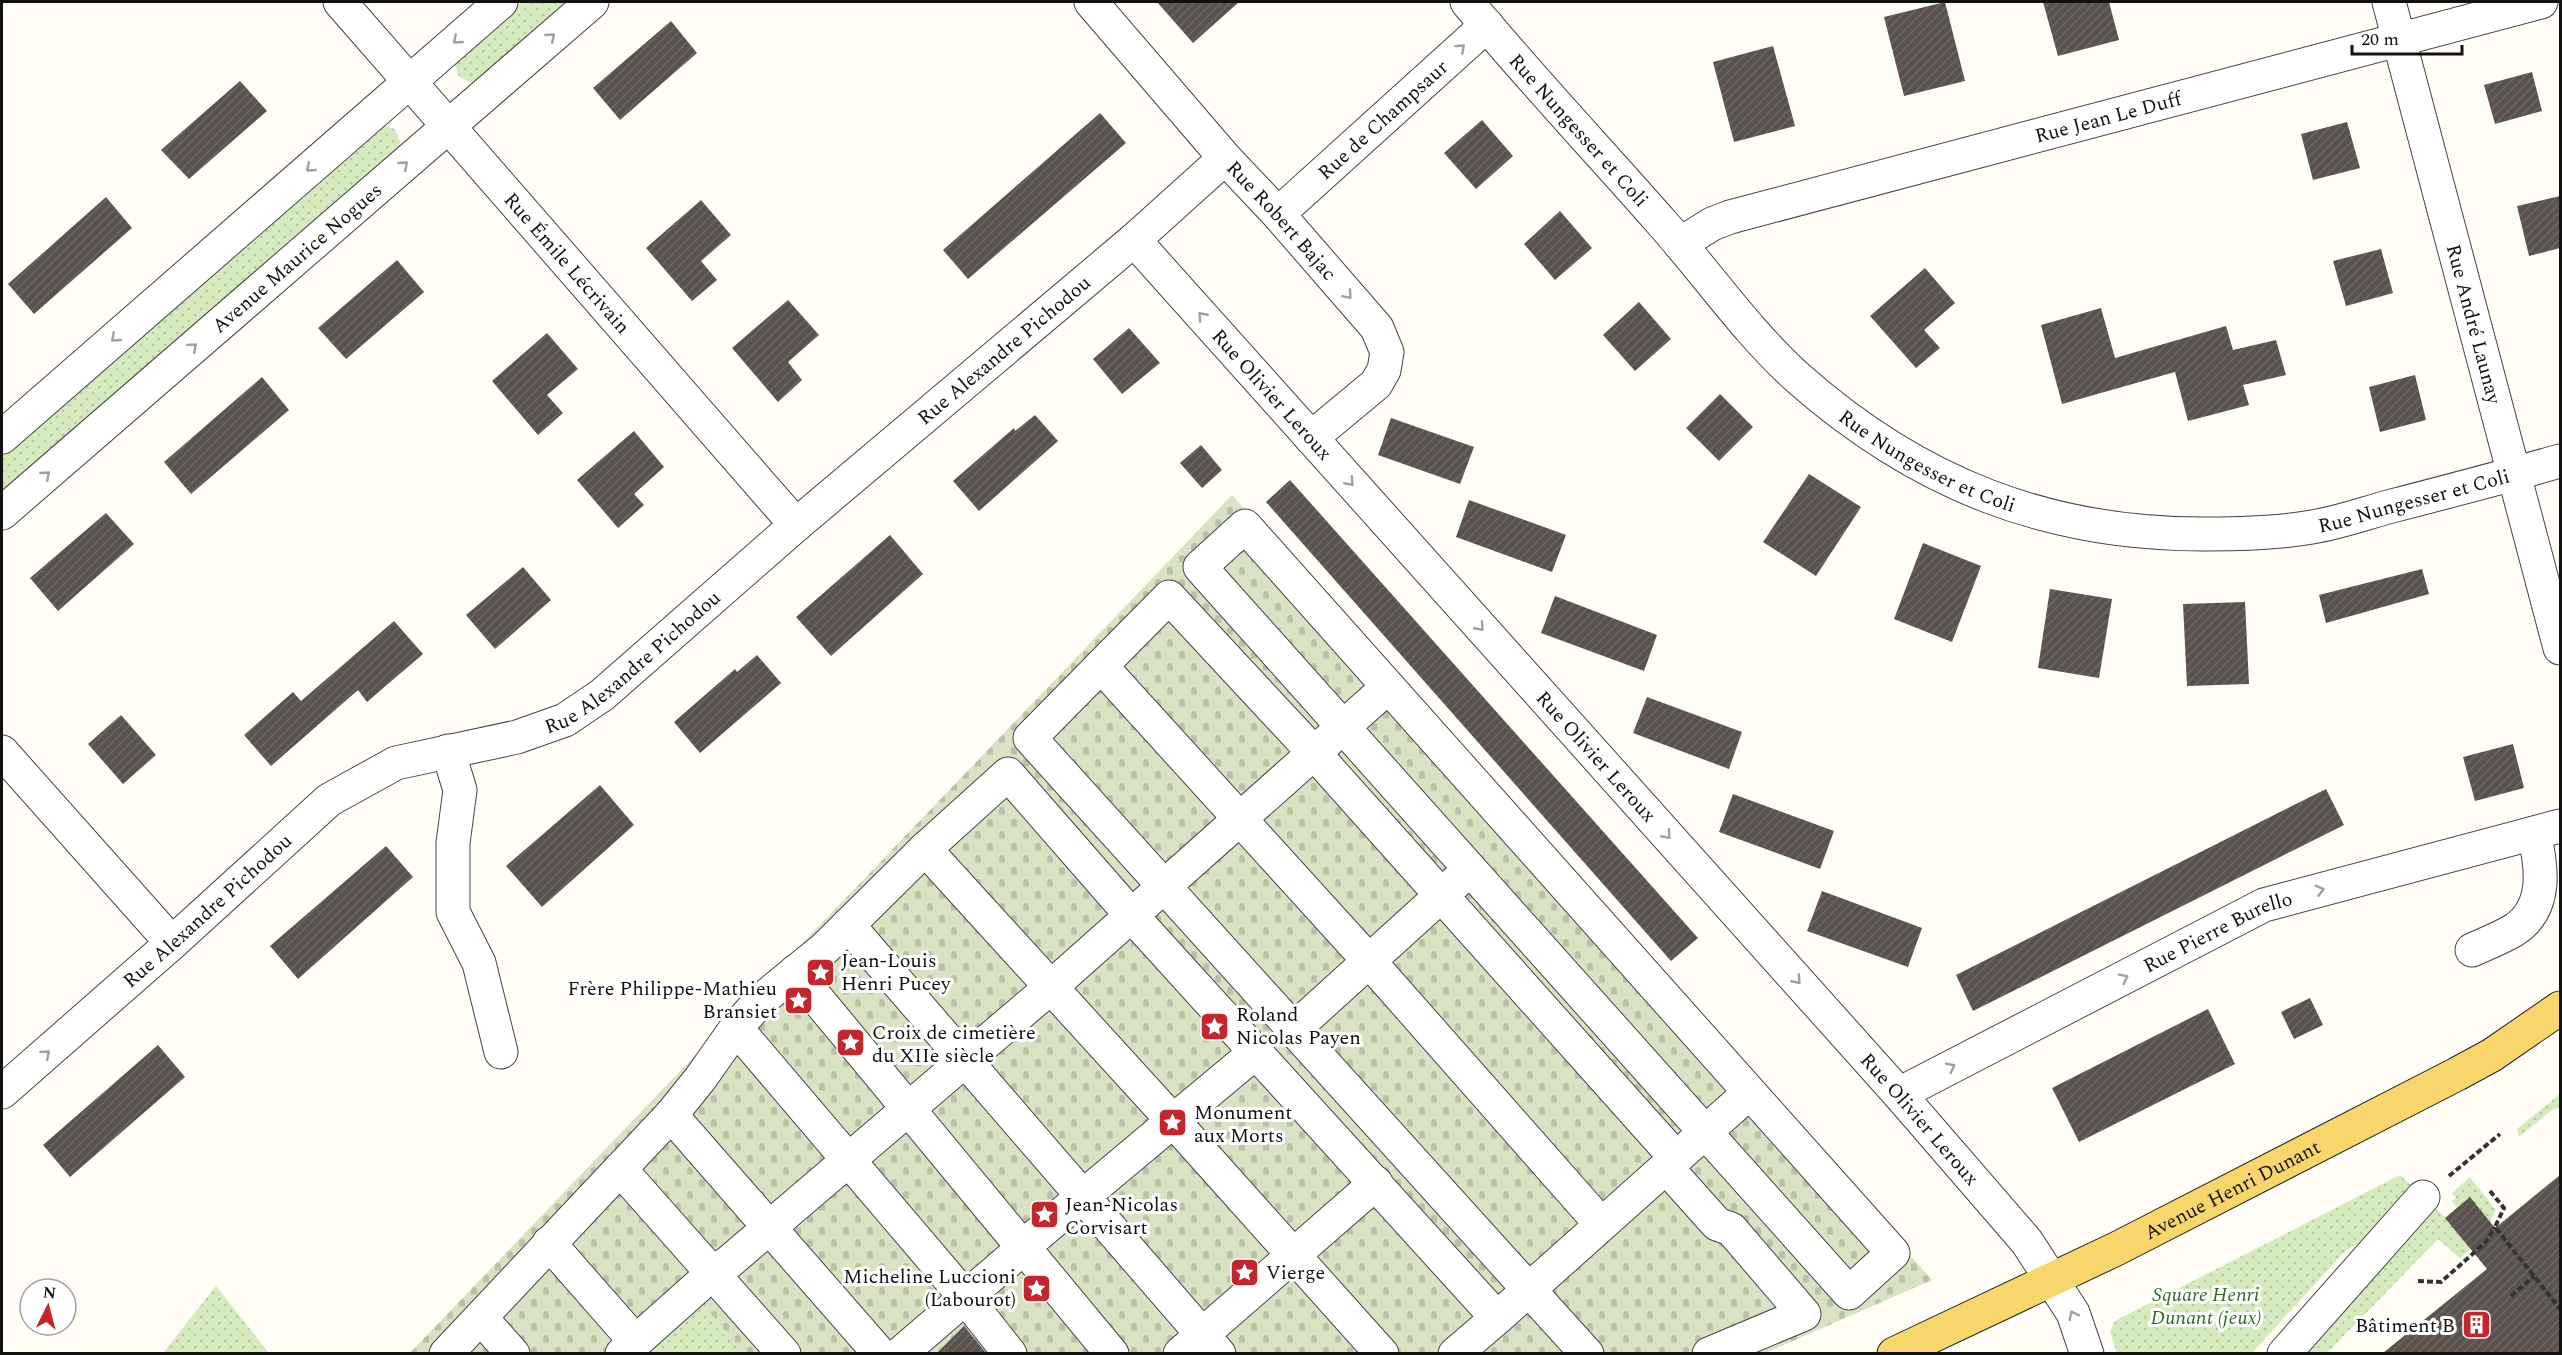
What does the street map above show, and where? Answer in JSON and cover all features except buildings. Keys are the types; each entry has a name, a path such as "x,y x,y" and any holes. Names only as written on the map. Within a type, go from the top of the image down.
{"main road":[{"name":"Avenue Henri Dunant","path":"1894,1353 2116,1249 2457,1074 2492,1055 2560,1008"}],"street":[{"name":"Rue Émile Lécrivain","path":"340,2 796,525"},
{"path":"2,437 501,2"},
{"name":"Avenue Maurice Nogues","path":"2,513 592,2"},
{"name":"Rue Robert Bajac","path":"1091,2 1225,158 1278,214 1377,328 1387,352 1384,370 1376,384 1311,438"},
{"name":"Rue André Launay","path":"2389,2 2560,648"},
{"name":"Rue Jean Le Duff","path":"1680,244 1712,224 1730,217 2541,2"},
{"name":"Rue de Champsaur","path":"1278,214 1477,13"},
{"name":"Rue Nungesser et Coli","path":"1477,13 1680,244 1734,309 1797,376 1857,426 1920,465 1954,482 2027,510 2069,522 2165,535 2238,534 2312,527 2560,461"},
{"name":"Rue Alexandre Pichodou","path":"2,1092 172,943 329,800 396,763 517,737 565,720 602,695 796,525 1134,240 1225,158"},
{"name":"Rue Olivier Leroux","path":"1134,240 1899,1094 2027,1242 2073,1313 2087,1353"},
{"path":"1245,526 1388,687 1893,1253 1849,1293 1200,567 1245,526"},
{"path":"1587,1353 1030,738 1169,597 1315,754 1441,896 1671,1163 1717,1224 1731,1229 1804,1314 1709,1353"},
{"path":"1101,666 1369,961 1600,1224"},
{"path":"549,1242 629,1347 714,1272 1051,987 1388,687"},
{"path":"448,751 460,790 453,843 453,912 479,963 501,1052"},
{"path":"2,752 172,943"},
{"path":"446,1353 671,1114 700,1079 736,1028 760,1001 807,964 925,849 1008,774 1132,916 1497,1318"},
{"path":"2472,950 2515,929 2536,906 2541,876 2540,859 2547,829"},
{"name":"Rue Pierre Burello","path":"1899,1094 2264,906 2547,829"},
{"path":"925,849 1382,1353"},
{"path":"1293,1030 1470,869"},
{"path":"848,925 1083,1198 1200,1347 1293,1254 1376,1183"},
{"path":"795,972 1112,1353"},
{"path":"736,1028 1010,1353"},
{"path":"900,1353 1256,1052"},
{"path":"1455,1353 1749,1092"},
{"path":"671,1114 880,1353"},
{"path":"620,1168 784,1353"},
{"path":"2284,1353 2423,1197"},
{"path":"481,1318 513,1353"}],"path":[{"path":"2423,1197 2500,1134"},
{"path":"2418,1281 2441,1282 2487,1242 2504,1208 2490,1191"},
{"path":"2495,1227 2560,1309"},
{"path":"2511,1296 2534,1276"}],"green space":[{"path":"522,2 571,2 478,81 470,82 459,77 455,65 459,56"},
{"path":"384,126 395,129 400,142 399,149 2,496 2,455 369,135"},
{"path":"1232,495 1932,1280 1763,1354 745,1354 702,1303 648,1353 409,1354"},
{"path":"2560,1094 2560,1107 2552,1110 2519,1137 2517,1129"},
{"name":"Square Henri Dunant (jeux)","path":"2400,1175 2421,1194 2373,1241 2360,1243 2346,1250 2252,1353 2117,1353 2110,1332 2115,1321"},
{"path":"2470,1177 2496,1210 2483,1238 2460,1258 2438,1239 2327,1353 2307,1354 2434,1206 2445,1218 2457,1208 2452,1201 2456,1198 2452,1193"},
{"path":"216,1286 269,1353 163,1353"},
{"path":"702,1303 745,1353 648,1354"}],"place":[{"name":"Jean-Louis Henri Pucey","path":"820,972"},
{"name":"Frère Philippe-Mathieu Bransiet","path":"798,1000"},
{"name":"Roland Nicolas Payen","path":"1215,1026"},
{"name":"Croix de cimetière du XIIe siècle","path":"851,1043"},
{"name":"Monument aux Morts","path":"1173,1123"},
{"name":"Jean-Nicolas Corvisart","path":"1044,1215"},
{"name":"Vierge","path":"1245,1272"},
{"name":"Micheline Luccioni (Labourot)","path":"1037,1288"},
{"name":"Bâtiment B","path":"2476,1325"}]}
